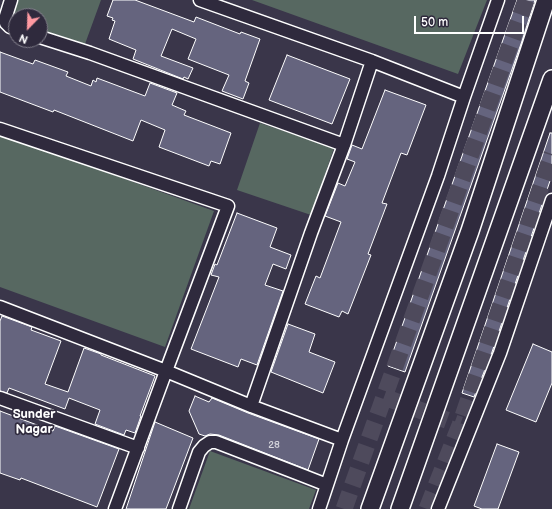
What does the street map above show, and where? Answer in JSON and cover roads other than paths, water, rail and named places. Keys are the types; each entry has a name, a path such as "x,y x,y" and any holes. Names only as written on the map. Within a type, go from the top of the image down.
{"main road":[{"path":"370,509 470,231 546,0"},
{"path":"400,509 552,79"}],"street":[{"path":"200,0 372,61 464,97"},
{"path":"318,509 435,184 498,0"},
{"path":"8,10 5,19 8,25"},
{"path":"48,40 90,53 344,145"},
{"path":"251,406 311,233 344,145 372,61"},
{"path":"0,130 228,206 115,509"},
{"path":"438,509 500,353 552,200"},
{"path":"0,307 166,371 251,406 342,440"},
{"path":"0,398 138,448"},
{"path":"179,509 199,452 210,442 216,442 327,485"}],"tunnel":[{"path":"344,509 526,0"},
{"path":"427,509 460,425 552,154"},
{"path":"384,397 460,425"}],"district":[{"name":"Sunder Nagar","path":"34,422"}]}
